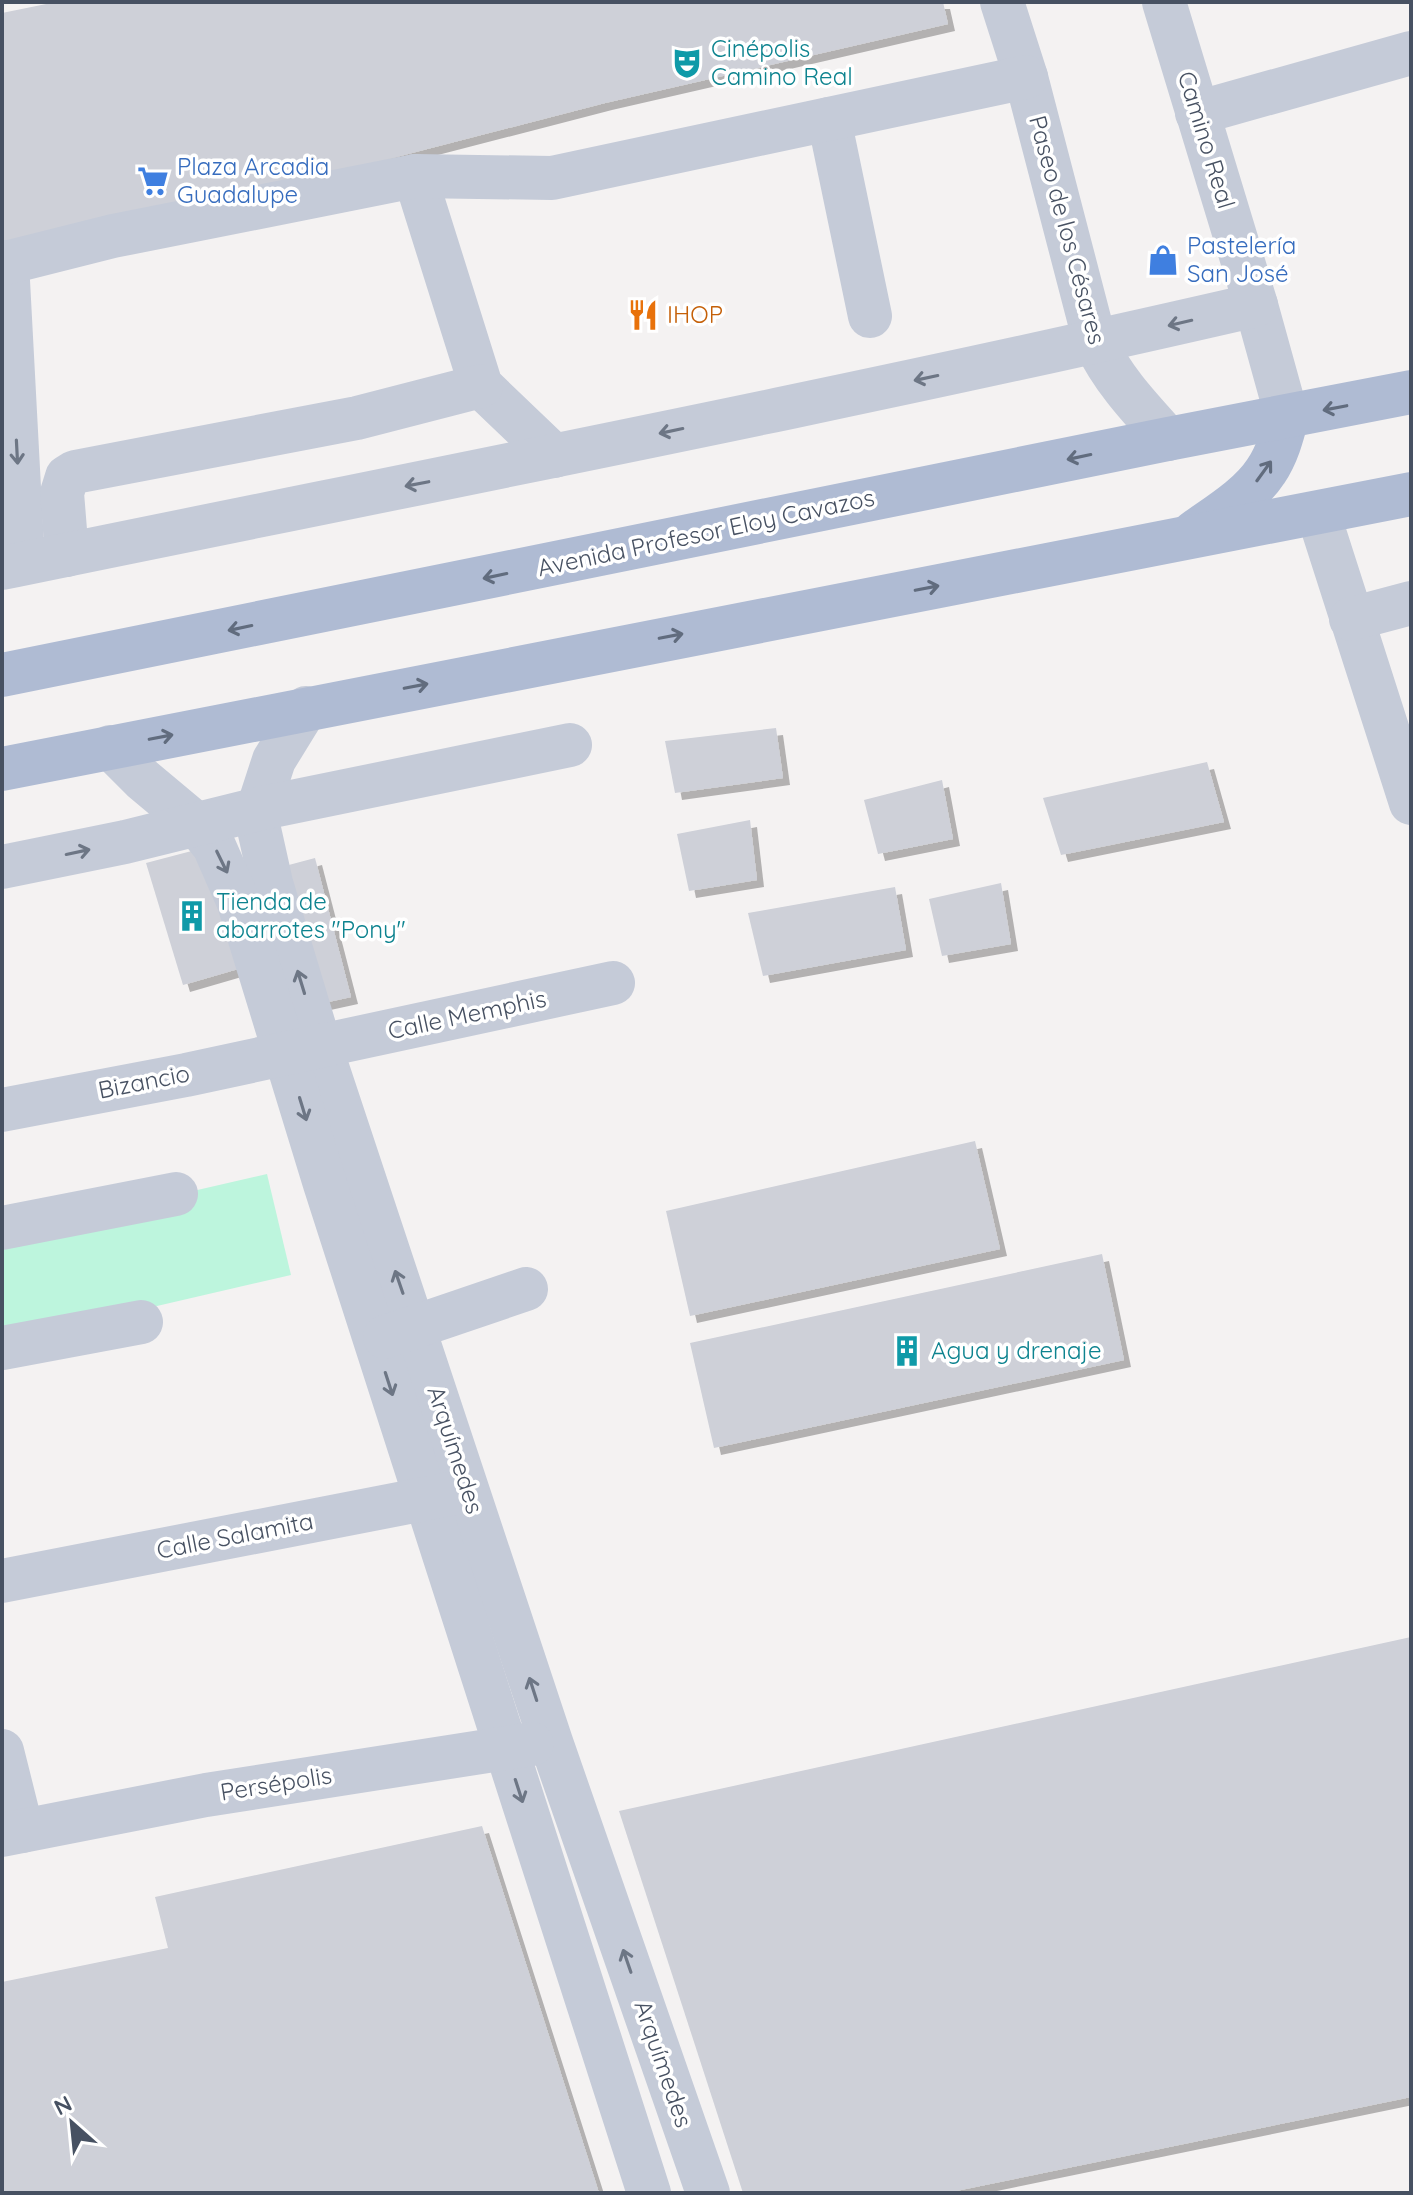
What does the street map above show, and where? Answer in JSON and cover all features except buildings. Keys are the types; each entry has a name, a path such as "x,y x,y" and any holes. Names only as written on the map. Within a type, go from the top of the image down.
{"main road":[{"name":"Avenida Profesor Eloy Cavazos","path":"2,675 1411,392"},
{"path":"1184,539 1237,501 1265,473 1277,450 1287,417"},
{"path":"2,769 1411,494"}],"street":[{"name":"Paseo de los Césares","path":"1002,2 1026,77 1095,342 1107,367 1125,392 1168,439"},
{"name":"Camino Real","path":"1164,2 1287,417"},
{"path":"1197,113 1411,53"},
{"path":"1026,77 552,178 415,176 113,236 4,263 13,566 554,456 1256,305"},
{"path":"829,119 870,316"},
{"path":"415,176 481,386 554,456"},
{"path":"67,555 62,493 67,477 75,472 357,418 481,386"},
{"path":"1318,513 1411,803"},
{"path":"1351,619 1411,603"},
{"name":"Arquímedes","path":"303,1049 259,829 258,809 274,760 306,708"},
{"path":"2,867 258,809 570,745"},
{"name":"Arquímedes","path":"110,747 142,779 197,825 214,846 303,1049 395,1333 469,1490 551,1742 708,2193"},
{"name":"Calle Memphis","path":"303,1049 613,983"},
{"name":"Bizancio","path":"2,1110 303,1049"},
{"path":"2,1228 176,1194"},
{"path":"395,1333 526,1289"},
{"path":"2,1348 141,1322"},
{"name":"Arquímedes","path":"395,1333 426,1499 649,2193"},
{"name":"Calle Salamita","path":"2,1581 469,1490"},
{"name":"Persépolis","path":"12,1833 206,1795 551,1742"},
{"path":"2,1751 12,1833"}],"green space":[{"path":"267,1174 291,1275 2,1342 2,1235"}],"place":[{"name":"Cinépolis Camino Real","path":"687,63"},
{"name":"Plaza Arcadia Guadalupe","path":"153,181"},
{"name":"Pastelería San José","path":"1163,260"},
{"name":"IHOP","path":"643,315"},
{"name":"Tienda de abarrotes \"Pony\"","path":"192,916"},
{"name":"Agua y drenaje","path":"907,1351"}]}
